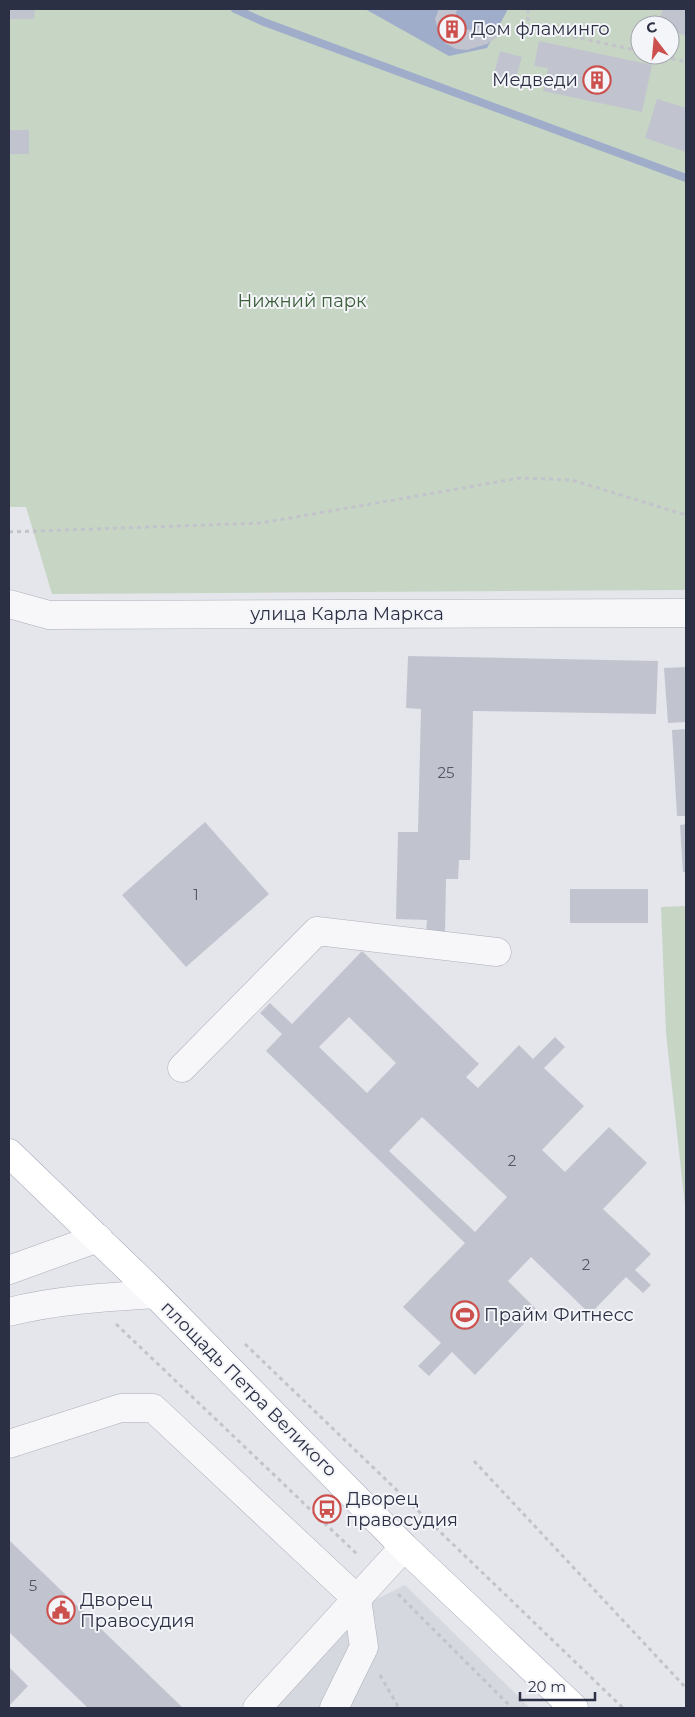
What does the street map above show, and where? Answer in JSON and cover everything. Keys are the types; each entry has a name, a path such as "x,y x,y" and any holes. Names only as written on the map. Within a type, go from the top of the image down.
{"main road":[{"name":"площадь Петра Великого","path":"9,1153 155,1294 404,1547 574,1708"}],"street":[{"name":"улица Карла Маркса","path":"9,604 49,615 686,613"},
{"path":"182,1068 317,931 497,952"},
{"path":"9,1270 98,1238"},
{"path":"9,1312 28,1307 91,1299 155,1294"},
{"path":"9,1444 120,1408 154,1408 357,1599 364,1647 334,1708"},
{"path":"257,1708 404,1547"}],"path":[{"path":"528,9 528,27 630,50"},
{"path":"9,532 261,523 520,478 572,480 686,515"},
{"path":"91,1299 379,1575 512,1708"},
{"path":"244,1343 623,1708"},
{"path":"474,1461 686,1688"},
{"path":"364,1647 399,1708"}],"shaded area":[{"path":"405,1585 530,1708 272,1708 369,1603"}],"green space":[{"name":"Нижний парк","path":"9,9 686,9 686,590 52,594 26,507 9,507"},
{"path":"686,906 686,1215 666,1033 661,907"}],"water":[{"path":"365,9 508,9 487,48 449,56"}],"building":[{"path":"9,9 35,9 34,19 9,19"},
{"name":"Дом фламинго","path":"439,9 457,10 455,18 458,26 466,30 476,29 486,24 501,34 487,44 467,50 456,49 445,43 439,33 435,19"},
{"path":"663,9 686,9 686,36 680,34 680,15 661,15"},
{"name":"Медведи","path":"539,41 630,60 630,65 652,65 642,112 543,91 548,68 534,66"},
{"path":"500,51 522,57 514,85 493,78"},
{"path":"657,99 686,108 686,152 645,138"},
{"path":"9,130 29,130 29,154 9,154"},
{"path":"408,656 658,661 656,714 473,711 470,860 459,860 458,879 446,879 445,934 426,933 427,920 396,919 398,832 418,832 421,709 406,708"},
{"path":"686,667 686,722 668,723 664,668"},
{"path":"686,729 686,816 677,816 672,730"},
{"path":"205,822 269,894 186,967 122,895"},
{"path":"686,824 686,872 683,872 680,825"},
{"path":"570,889 648,889 648,923 570,923"},
{"path":"362,951 479,1064 466,1077 478,1088 519,1045 533,1059 555,1037 565,1047 544,1068 584,1106 542,1150 565,1172 609,1127 647,1163 603,1209 651,1254 635,1270 651,1285 643,1293 626,1277 590,1314 531,1257 508,1281 537,1310 475,1375 452,1352 429,1376 418,1366 441,1343 403,1307 465,1243 266,1051 282,1034 260,1013 270,1003 292,1024","holes":["349,1017 396,1063 367,1093 319,1047","422,1117 507,1197 475,1232 389,1151"]},
{"path":"9,1540 183,1708 88,1708 9,1632"},
{"path":"9,1667 28,1686 9,1706"}],"waterway":[{"path":"235,9 264,22 686,178"}],"place":[{"name":"Дом фламинго","path":"452,29"},
{"name":"Медведи","path":"597,80"},
{"name":"Прайм Фитнесс","path":"465,1315"},
{"name":"Дворец правосудия","path":"327,1509"},
{"name":"Дворец Правосудия","path":"61,1610"}]}
